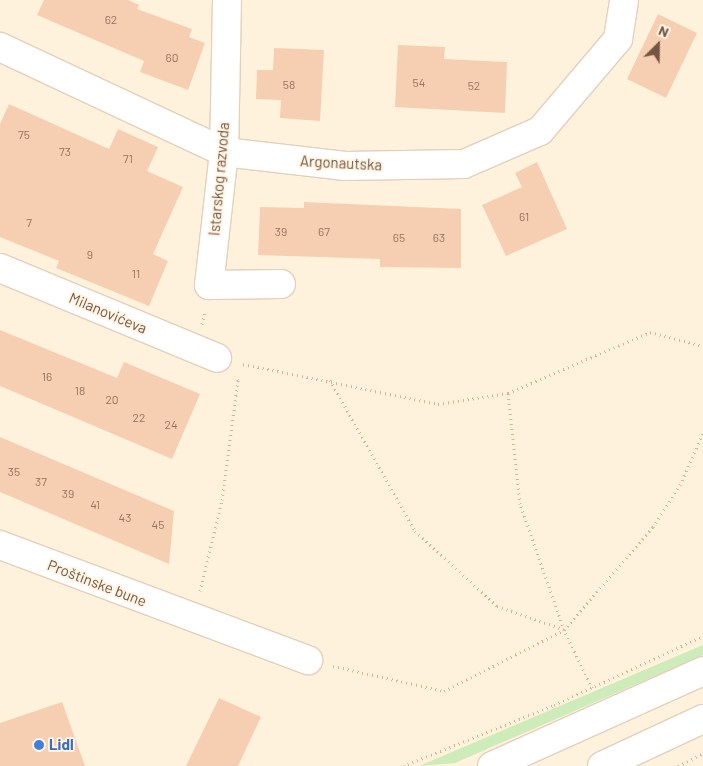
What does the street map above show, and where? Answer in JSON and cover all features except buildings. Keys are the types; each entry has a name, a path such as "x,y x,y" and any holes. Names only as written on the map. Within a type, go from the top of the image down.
{"street":[{"name":"Istarskog razvoda","path":"209,286 224,152 227,0"},
{"name":"Argonautska","path":"0,47 224,152 345,166 464,164 540,131 618,39 624,0"},
{"name":"Milanovićeva","path":"0,268 207,354"},
{"path":"209,286 282,284"},
{"name":"Proštinske bune","path":"0,545 194,621 308,660"},
{"path":"492,766 703,671"},
{"path":"602,766 703,719"}],"path":[{"path":"207,354 209,286"},
{"path":"207,354 438,404 508,393 650,332 703,346"},
{"path":"194,621 222,500 238,380 207,354"},
{"path":"330,380 415,531 497,606 564,630"},
{"path":"508,393 520,504 564,630 592,688"},
{"path":"308,660 444,691 564,630 653,527 680,485 703,433"},
{"path":"403,766 592,688 703,636"},
{"path":"678,766 703,754"}],"green space":[{"path":"703,645 703,655 455,763 419,766"}],"place":[{"name":"Lidl","path":"39,745"}]}
